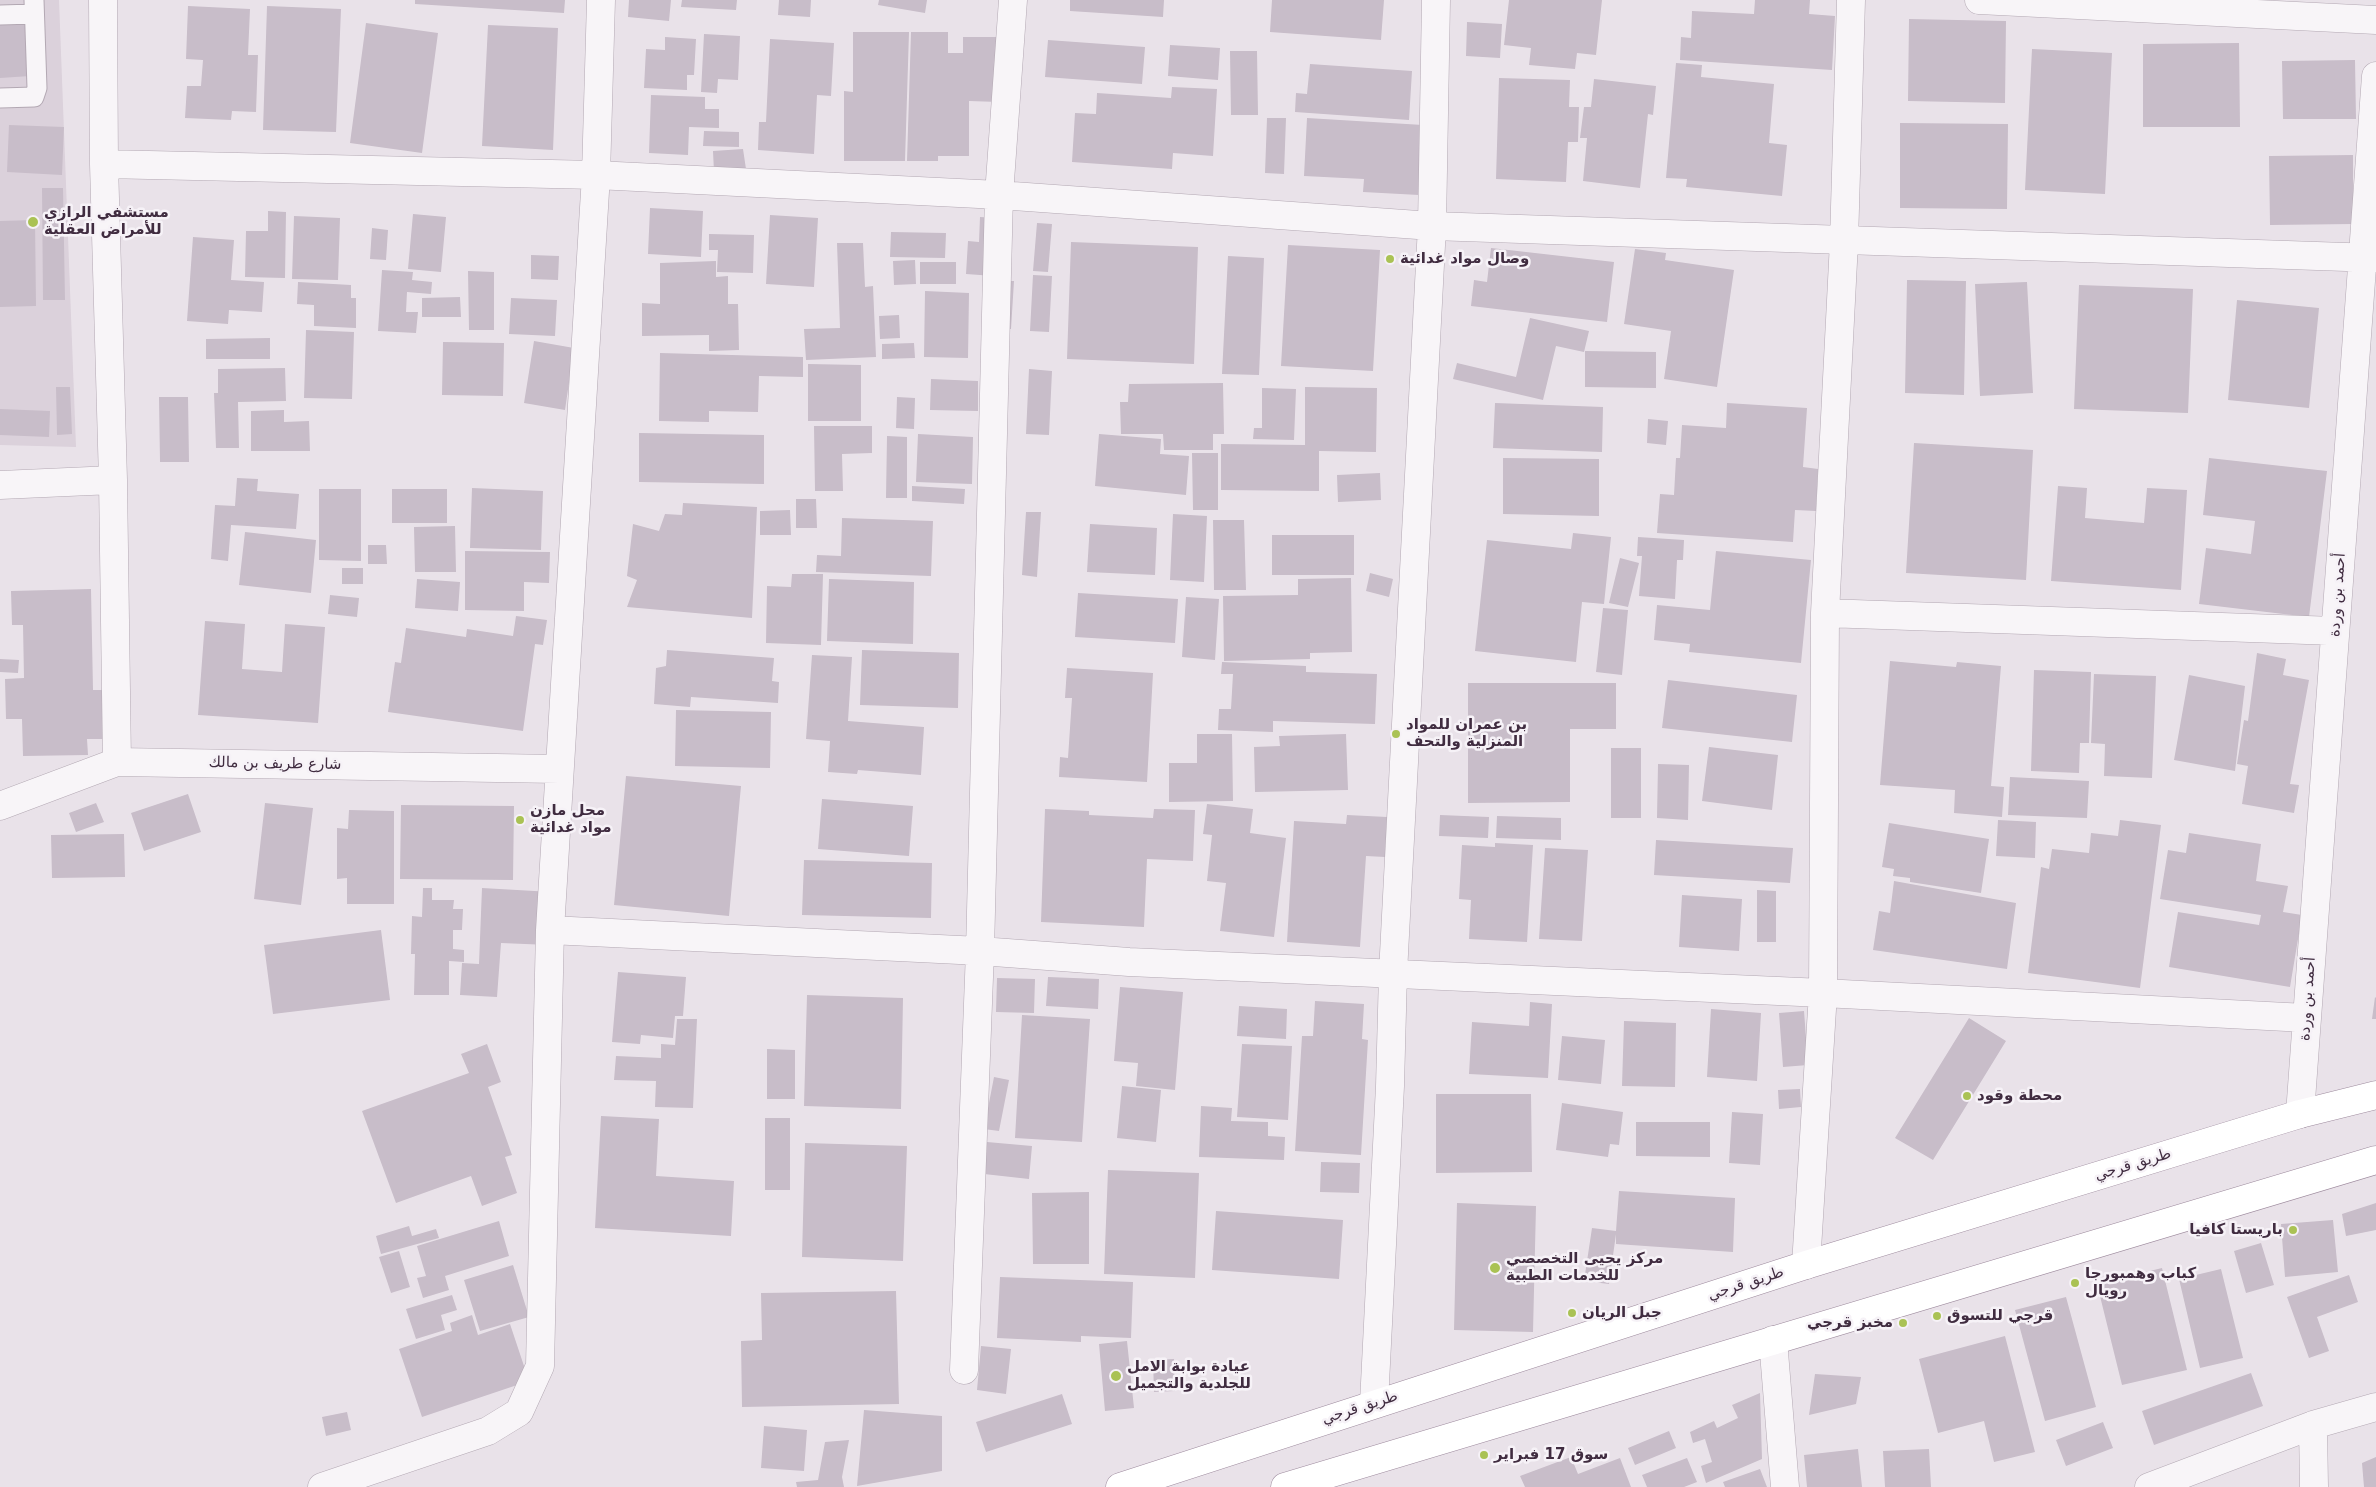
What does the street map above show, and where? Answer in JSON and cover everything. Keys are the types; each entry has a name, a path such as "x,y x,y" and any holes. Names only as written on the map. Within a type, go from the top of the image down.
{"highway":[{"name":"طريق قرجي","path":"1120,1487 1374,1403 1806,1265 2300,1114 2376,1095"},
{"path":"1285,1487 2376,1160"}],"street":[{"path":"103,0 104,164 113,480 118,762"},
{"path":"322,1487 488,1431 519,1412 540,1366 550,930 596,175 601,0"},
{"path":"964,1370 980,951 999,195 1014,0"},
{"path":"1374,1403 1390,1086 1393,973 1432,226 1436,0"},
{"path":"1806,1265 1823,993 1825,613 1844,242 1851,0"},
{"path":"1979,0 2376,20"},
{"name":"أحمد بن وردة","path":"2300,1114 2335,630 2369,258 2376,76"},
{"path":"104,164 596,175 999,195 1432,226 1844,242 2369,258"},
{"path":"0,485 113,480"},
{"path":"1825,613 2335,630"},
{"name":"شارع طريف بن مالك","path":"0,806 118,762 559,769"},
{"path":"550,930 980,951 1129,962 1823,993 2306,1018"},
{"path":"1773,1340 1784,1487"},
{"path":"2149,1487 2313,1425 2376,1407"},
{"path":"2313,1425 2314,1487"}],"lane":[{"path":"0,15 34,7 38,75 34,97 0,98"}],"shaded area":[{"name":"مستشفي الرازي للأمراض العقلية","path":"0,0 59,0 76,447 0,445"}],"building":[{"path":"415,0 565,0 564,13 415,4"},
{"path":"629,0 671,0 669,21 628,17"},
{"path":"682,0 737,0 736,10 681,7"},
{"path":"779,0 811,0 810,17 778,15"},
{"path":"879,0 927,0 925,13 878,5"},
{"path":"1070,0 1164,0 1163,17 1070,11"},
{"path":"1272,0 1384,0 1381,40 1270,32"},
{"path":"1509,0 1602,0 1596,55 1577,53 1575,69 1529,65 1531,48 1504,45"},
{"path":"1755,0 1810,0 1809,14 1835,16 1832,70 1680,60 1681,37 1691,38 1692,11 1754,14"},
{"path":"188,6 250,9 248,55 258,55 256,112 232,111 231,120 185,118 187,86 201,86 203,60 186,59"},
{"path":"267,6 341,9 336,132 263,130"},
{"path":"25,17 30,76 0,78 0,18"},
{"path":"1909,19 2006,21 2005,103 1908,101"},
{"path":"1467,22 1502,24 1500,58 1466,56"},
{"path":"366,23 438,33 422,153 350,143"},
{"path":"488,25 558,28 553,150 482,146"},
{"path":"853,32 909,32 905,161 844,161 844,91 853,92"},
{"path":"911,32 948,32 948,53 963,53 963,37 999,37 999,102 969,101 969,156 938,156 938,161 907,161"},
{"path":"704,34 740,36 738,80 718,79 717,93 701,92"},
{"path":"665,37 696,39 694,75 687,75 687,90 644,88 646,49 665,50"},
{"path":"770,39 834,43 831,96 817,95 814,154 758,150 759,122 766,122"},
{"path":"1048,40 1145,47 1142,84 1045,77"},
{"path":"2239,43 2240,127 2143,127 2143,44"},
{"path":"1170,45 1220,48 1218,80 1168,76"},
{"path":"2032,49 2112,53 2105,194 2025,190"},
{"path":"1230,51 1257,51 1258,115 1231,115"},
{"path":"2355,60 2356,119 2283,119 2282,61"},
{"path":"1676,63 1702,65 1701,77 1774,84 1769,143 1787,145 1782,196 1686,187 1687,179 1666,178"},
{"path":"1310,64 1412,71 1409,120 1295,112 1296,93 1307,94"},
{"path":"1499,78 1570,80 1569,107 1579,107 1578,142 1568,142 1566,182 1496,179"},
{"path":"1594,79 1656,86 1653,115 1648,114 1640,188 1583,181 1587,138 1580,138 1584,107 1591,107"},
{"path":"1172,87 1217,89 1213,156 1173,153 1172,169 1072,162 1075,113 1096,114 1097,93 1171,98"},
{"path":"651,95 705,97 705,109 719,109 719,128 689,127 688,155 649,153"},
{"path":"1267,118 1286,118 1284,174 1265,173"},
{"path":"1307,118 1423,125 1419,195 1363,192 1364,179 1304,176"},
{"path":"1900,123 2008,124 2007,209 1900,208"},
{"path":"9,125 64,127 62,175 7,172"},
{"path":"704,131 739,132 739,147 703,146"},
{"path":"743,149 746,169 714,172 713,151"},
{"path":"2353,155 2353,224 2270,225 2269,156"},
{"path":"42,188 63,188 65,300 43,300"},
{"path":"650,208 703,211 701,257 648,254"},
{"path":"268,211 286,212 285,278 245,277 246,231 268,231"},
{"path":"413,214 446,217 441,272 408,269"},
{"path":"770,215 818,218 814,287 766,284"},
{"path":"294,216 340,218 338,280 292,279"},
{"path":"980,217 1011,219 1008,277 966,274 968,241 979,242"},
{"path":"35,220 36,306 0,307 0,221"},
{"path":"1037,223 1052,224 1048,272 1033,271"},
{"path":"372,228 388,230 386,260 370,259"},
{"path":"891,232 946,233 945,258 890,257"},
{"path":"709,234 754,235 753,273 717,272 718,250 709,250"},
{"path":"193,237 234,240 231,280 264,282 262,312 229,310 228,324 187,321"},
{"path":"1071,242 1198,247 1194,364 1067,359"},
{"path":"837,243 863,243 865,287 873,286 876,357 806,360 804,329 840,328"},
{"path":"1288,245 1380,250 1373,371 1281,366"},
{"path":"1491,248 1614,262 1607,322 1471,306 1474,280 1487,282"},
{"path":"1635,249 1666,253 1665,260 1734,270 1717,387 1664,379 1671,331 1624,324"},
{"path":"531,255 559,256 558,280 531,279"},
{"path":"1228,256 1264,258 1259,375 1222,374"},
{"path":"915,260 916,284 894,285 893,261"},
{"path":"716,261 716,277 728,276 728,304 738,304 739,350 709,351 709,335 642,336 642,303 660,304 660,263"},
{"path":"920,262 956,262 956,284 920,284"},
{"path":"382,270 413,272 412,280 432,282 431,294 407,292 406,312 418,312 416,333 378,331"},
{"path":"468,271 494,272 494,330 469,330"},
{"path":"1033,275 1052,276 1049,332 1030,331"},
{"path":"1907,280 1966,281 1964,395 1905,393"},
{"path":"1002,281 1014,281 1011,329 999,329"},
{"path":"298,282 351,285 351,298 356,298 356,328 314,326 314,305 297,304"},
{"path":"2027,282 2033,393 1980,396 1975,284"},
{"path":"2079,285 2193,289 2188,413 2074,409"},
{"path":"925,291 969,293 968,358 924,357"},
{"path":"460,297 461,317 422,317 422,298"},
{"path":"511,298 557,300 555,336 509,334"},
{"path":"2237,300 2319,308 2309,408 2228,400"},
{"path":"899,315 900,338 880,339 879,316"},
{"path":"1530,318 1589,331 1584,352 1556,346 1543,400 1453,379 1457,363 1516,377"},
{"path":"306,330 354,332 352,399 304,398"},
{"path":"270,338 270,359 206,359 206,339"},
{"path":"534,341 574,348 565,410 524,403"},
{"path":"443,342 504,343 503,396 442,395"},
{"path":"914,343 915,358 882,359 882,344"},
{"path":"1585,351 1656,352 1656,388 1585,387"},
{"path":"660,353 803,357 803,377 759,376 758,412 709,411 709,422 659,421"},
{"path":"808,364 861,365 861,421 808,421"},
{"path":"285,368 286,401 238,402 239,448 216,448 214,393 218,393 218,369"},
{"path":"1029,369 1052,371 1049,435 1026,434"},
{"path":"931,379 978,381 978,411 930,410"},
{"path":"1223,383 1224,434 1213,434 1213,450 1164,450 1163,434 1121,434 1120,402 1128,402 1129,384"},
{"path":"56,387 70,387 72,434 57,435"},
{"path":"1305,387 1377,388 1376,452 1319,451 1319,491 1221,490 1221,444 1305,445"},
{"path":"1262,388 1296,389 1294,440 1253,439 1254,428 1262,428"},
{"path":"159,397 188,397 189,462 160,462"},
{"path":"897,397 915,398 914,429 896,428"},
{"path":"1495,403 1603,407 1602,452 1493,448"},
{"path":"1727,403 1807,408 1803,467 1818,469 1816,511 1795,510 1793,542 1657,533 1660,494 1674,495 1676,458 1680,458 1682,425 1726,428"},
{"path":"0,409 50,411 49,437 0,435"},
{"path":"284,410 284,422 309,421 310,451 251,451 251,411"},
{"path":"1648,419 1668,421 1666,445 1647,443"},
{"path":"814,426 872,426 872,453 842,454 843,491 815,491"},
{"path":"639,433 764,435 764,484 639,482"},
{"path":"918,434 973,437 972,484 916,482"},
{"path":"1099,434 1161,439 1160,454 1189,456 1186,495 1095,486"},
{"path":"887,436 907,437 907,498 886,498"},
{"path":"1914,443 2033,450 2026,580 1906,573"},
{"path":"1192,453 1218,453 1218,510 1193,510"},
{"path":"1503,458 1599,459 1599,516 1503,514"},
{"path":"2209,458 2327,471 2309,617 2199,604 2206,548 2251,554 2255,521 2203,515"},
{"path":"1380,473 1381,500 1338,502 1337,475"},
{"path":"237,478 258,479 257,491 299,494 296,529 231,525 228,561 211,559 215,505 235,506"},
{"path":"912,486 965,489 964,504 912,501"},
{"path":"2058,486 2087,488 2085,518 2144,523 2147,488 2187,490 2181,590 2051,581"},
{"path":"472,488 543,491 541,550 470,548"},
{"path":"319,489 361,489 361,561 319,560"},
{"path":"392,489 447,489 447,523 392,523"},
{"path":"796,499 816,499 817,528 796,528"},
{"path":"683,503 757,507 752,618 627,607 637,580 627,576 633,524 659,531 665,514 682,515"},
{"path":"790,510 791,535 760,535 760,511"},
{"path":"1026,512 1041,512 1037,577 1022,575"},
{"path":"1173,514 1207,516 1204,582 1170,580"},
{"path":"842,518 933,521 931,576 816,572 817,555 841,556"},
{"path":"1213,520 1244,520 1246,590 1214,590"},
{"path":"1090,524 1157,528 1155,575 1087,572"},
{"path":"455,526 456,572 415,572 414,527"},
{"path":"245,532 316,540 311,593 239,585"},
{"path":"1573,533 1611,537 1604,604 1582,602 1576,662 1475,651 1487,540 1571,549"},
{"path":"1272,535 1354,535 1354,575 1272,575"},
{"path":"1638,537 1684,540 1683,560 1677,560 1675,599 1639,596 1642,556 1637,556"},
{"path":"368,545 386,545 387,564 368,564"},
{"path":"465,551 550,552 549,583 524,582 524,611 465,610"},
{"path":"1716,551 1811,560 1801,663 1689,652 1690,644 1654,640 1657,605 1710,610"},
{"path":"1620,558 1639,563 1628,607 1609,603"},
{"path":"342,568 363,568 363,584 342,584"},
{"path":"1370,573 1393,579 1389,597 1366,591"},
{"path":"792,574 823,574 821,645 766,643 767,586 791,587"},
{"path":"1351,578 1352,652 1310,653 1310,659 1224,661 1223,596 1298,595 1298,579"},
{"path":"417,579 460,582 458,611 415,608"},
{"path":"829,579 914,582 913,644 827,641"},
{"path":"91,589 93,690 106,690 108,739 87,739 88,755 23,756 22,719 6,719 5,679 24,678 23,625 12,625 11,591"},
{"path":"1078,593 1178,599 1175,643 1075,637"},
{"path":"330,595 359,598 357,617 328,614"},
{"path":"1186,597 1219,599 1215,660 1182,657"},
{"path":"1603,608 1628,610 1622,675 1596,672"},
{"path":"516,616 547,620 543,645 535,644 523,731 388,712 395,662 401,663 406,628 466,637 467,629 513,636"},
{"path":"205,621 245,624 242,669 282,672 285,624 325,627 318,723 198,715"},
{"path":"667,650 774,658 772,681 779,682 778,703 691,697 690,707 654,704 656,668 666,666"},
{"path":"862,650 959,653 958,708 860,705"},
{"path":"2257,653 2286,659 2283,675 2309,680 2290,784 2299,785 2294,813 2242,804 2248,766 2237,764 2244,720 2248,721"},
{"path":"812,655 852,657 848,721 924,727 921,775 858,770 857,774 828,772 830,741 806,739"},
{"path":"0,659 19,660 18,673 0,672"},
{"path":"1890,661 1956,667 1957,662 2001,666 1991,786 2004,787 2002,817 1954,813 1955,790 1880,785"},
{"path":"1222,662 1306,666 1306,672 1377,674 1375,724 1273,721 1273,732 1218,730 1219,709 1231,709 1233,674 1221,674"},
{"path":"1067,668 1153,673 1147,782 1059,777 1060,757 1068,758 1072,698 1065,698"},
{"path":"2034,670 2091,672 2089,743 2080,743 2079,773 2031,771"},
{"path":"2094,674 2156,676 2152,778 2104,776 2105,744 2091,743"},
{"path":"2189,675 2245,686 2235,771 2174,760"},
{"path":"1668,680 1797,695 1792,742 1662,728"},
{"path":"1468,683 1616,683 1616,729 1570,729 1570,802 1468,803"},
{"path":"676,710 771,712 770,768 675,766"},
{"path":"1197,734 1232,734 1233,801 1169,802 1169,763 1197,763"},
{"path":"1346,734 1348,790 1255,792 1254,747 1280,746 1279,736"},
{"path":"1709,747 1778,755 1772,810 1702,801"},
{"path":"1611,748 1641,748 1641,818 1611,818"},
{"path":"1658,764 1689,765 1688,820 1657,818"},
{"path":"626,776 741,786 729,916 614,905"},
{"path":"2010,777 2089,781 2087,818 2008,815"},
{"path":"188,794 201,832 144,851 131,813"},
{"path":"822,799 913,806 909,856 818,849"},
{"path":"96,803 104,822 76,832 69,813"},
{"path":"265,803 313,808 301,905 254,899"},
{"path":"1207,804 1253,809 1250,833 1286,838 1274,937 1220,931 1226,883 1207,881 1212,835 1203,834"},
{"path":"401,805 514,806 513,880 400,879"},
{"path":"1045,809 1089,811 1089,815 1153,818 1154,809 1195,810 1193,861 1147,859 1144,927 1041,922"},
{"path":"349,810 394,811 394,904 347,904 347,878 337,879 337,828 348,829"},
{"path":"1347,815 1387,817 1385,857 1366,856 1360,947 1287,942 1294,821 1346,824"},
{"path":"1440,815 1489,817 1488,838 1439,836"},
{"path":"1497,816 1561,818 1561,840 1496,838"},
{"path":"1998,820 2036,822 2035,858 1996,856"},
{"path":"2120,820 2161,825 2140,988 2028,973 2041,867 2049,869 2052,849 2089,853 2091,833 2118,836"},
{"path":"1889,823 1989,839 1981,893 1910,882 1910,878 1893,876 1894,869 1882,867"},
{"path":"2189,833 2261,844 2256,881 2288,886 2283,912 2302,915 2290,987 2169,967 2178,912 2259,925 2261,915 2160,899 2168,850 2186,853"},
{"path":"124,834 125,877 52,878 51,835"},
{"path":"1656,840 1793,848 1790,883 1654,875"},
{"path":"1495,843 1533,845 1527,942 1469,939 1471,900 1459,899 1462,845 1495,847"},
{"path":"1545,848 1588,850 1582,941 1539,939"},
{"path":"804,860 932,863 931,918 802,915"},
{"path":"1894,881 2016,903 2007,969 1873,950 1879,911 1890,913"},
{"path":"423,888 432,888 432,900 454,900 453,909 463,909 462,930 453,930 453,949 464,950 464,962 449,961 449,995 414,995 415,954 411,954 412,916 422,917"},
{"path":"482,888 552,892 549,945 501,943 497,997 460,995 462,963 479,964"},
{"path":"1757,890 1776,891 1776,942 1757,942"},
{"path":"1682,895 1742,899 1739,951 1679,947"},
{"path":"381,930 390,1000 273,1014 264,945"},
{"path":"618,972 686,977 683,1016 675,1016 673,1038 641,1035 640,1044 612,1042"},
{"path":"1048,977 1099,979 1098,1009 1046,1006"},
{"path":"997,978 1035,979 1034,1013 996,1012"},
{"path":"1120,987 1183,992 1175,1090 1136,1086 1138,1063 1114,1061"},
{"path":"807,995 903,998 901,1109 804,1106"},
{"path":"2375,997 2376,1019 2372,1019"},
{"path":"1315,1001 1364,1004 1362,1039 1368,1040 1361,1155 1295,1151 1302,1036 1313,1036"},
{"path":"1530,1002 1552,1004 1548,1078 1469,1074 1472,1022 1529,1026"},
{"path":"1239,1006 1287,1009 1286,1039 1237,1036"},
{"path":"1711,1009 1761,1013 1757,1081 1707,1077"},
{"path":"1804,1011 1808,1065 1783,1067 1779,1013"},
{"path":"1022,1015 1090,1019 1082,1142 1015,1138"},
{"path":"1969,1018 2006,1041 1933,1160 1895,1138"},
{"path":"677,1019 697,1019 693,1108 655,1107 656,1081 614,1080 616,1056 661,1058 661,1044 675,1045"},
{"path":"1624,1021 1676,1023 1675,1087 1622,1086"},
{"path":"1562,1036 1605,1040 1601,1084 1558,1080"},
{"path":"487,1044 501,1082 488,1087 512,1155 505,1157 517,1193 482,1206 471,1176 396,1203 362,1111 469,1073 461,1054"},
{"path":"1242,1044 1292,1046 1288,1120 1237,1117"},
{"path":"767,1049 795,1050 795,1099 767,1099"},
{"path":"994,1077 1009,1080 999,1131 984,1129"},
{"path":"1122,1086 1161,1090 1156,1142 1117,1138"},
{"path":"1800,1089 1801,1107 1779,1109 1778,1090"},
{"path":"1436,1094 1531,1094 1532,1172 1436,1173"},
{"path":"1562,1103 1623,1112 1619,1145 1610,1144 1608,1157 1556,1150"},
{"path":"1201,1106 1232,1108 1231,1121 1268,1122 1268,1136 1285,1137 1284,1160 1199,1157"},
{"path":"1732,1112 1763,1114 1760,1165 1729,1163"},
{"path":"601,1116 659,1119 656,1176 734,1181 731,1236 595,1228"},
{"path":"765,1118 790,1118 790,1190 765,1190"},
{"path":"1636,1122 1710,1122 1710,1157 1636,1156"},
{"path":"987,1142 1032,1146 1029,1179 984,1174"},
{"path":"805,1143 907,1146 903,1261 802,1257"},
{"path":"1321,1162 1360,1163 1359,1193 1320,1192"},
{"path":"1108,1170 1199,1173 1195,1278 1104,1274"},
{"path":"1619,1191 1735,1198 1733,1252 1616,1244 1616,1234 1609,1284 1584,1281 1592,1228 1616,1231"},
{"path":"1089,1192 1089,1264 1033,1264 1032,1193"},
{"name":"مركز يحيى التخصصي للخدمات الطبية","path":"1457,1203 1536,1206 1533,1332 1454,1330"},
{"path":"2376,1203 2376,1230 2346,1236 2342,1214"},
{"path":"1216,1211 1343,1220 1339,1279 1212,1270"},
{"path":"2333,1220 2338,1272 2285,1277 2281,1224"},
{"path":"499,1221 509,1256 445,1276 449,1290 423,1298 417,1278 426,1276 417,1246"},
{"path":"409,1226 412,1236 436,1229 439,1238 381,1254 376,1236"},
{"path":"2261,1243 2274,1285 2246,1293 2234,1251"},
{"path":"399,1251 410,1287 391,1293 379,1257"},
{"path":"513,1265 529,1317 480,1331 464,1280"},
{"path":"2162,1268 2187,1370 2122,1385 2097,1284"},
{"path":"2221,1269 2243,1358 2200,1368 2179,1279"},
{"path":"2349,1275 2358,1302 2317,1317 2329,1351 2309,1358 2287,1297"},
{"path":"1000,1277 1133,1282 1131,1338 1081,1336 1081,1342 997,1338"},
{"path":"896,1291 899,1404 742,1407 741,1341 762,1340 761,1293"},
{"path":"452,1295 457,1310 441,1315 445,1330 416,1339 406,1309"},
{"path":"2066,1297 2096,1407 2045,1421 2015,1310"},
{"path":"472,1315 478,1335 510,1324 529,1381 422,1417 399,1349 452,1331 450,1323"},
{"path":"2005,1336 2035,1452 1994,1462 1984,1421 1938,1433 1919,1359"},
{"name":"عيادة بوابة الامل للجلدية والتجميل","path":"1127,1341 1134,1408 1105,1411 1099,1344"},
{"path":"981,1346 1011,1349 1006,1394 977,1390"},
{"path":"1174,1359 1175,1391 1154,1392 1153,1360"},
{"path":"2251,1373 2263,1406 2154,1445 2142,1411"},
{"path":"1815,1374 1861,1377 1856,1404 1809,1415"},
{"path":"1760,1393 1762,1459 1706,1483 1701,1466 1712,1462 1705,1439 1693,1443 1690,1432 1714,1421 1717,1428 1738,1418 1732,1405"},
{"path":"1062,1394 1072,1424 986,1452 976,1422"},
{"path":"864,1410 942,1416 942,1471 857,1486"},
{"path":"347,1412 351,1430 326,1436 322,1417"},
{"path":"2103,1422 2113,1448 2066,1466 2056,1440"},
{"path":"764,1426 807,1430 804,1471 761,1468"},
{"path":"1669,1431 1676,1448 1635,1465 1628,1448"},
{"path":"849,1440 842,1477 844,1487 797,1487 796,1482 818,1480 825,1442"},
{"path":"1858,1449 1862,1487 1807,1487 1804,1455"},
{"path":"1929,1449 1931,1487 1885,1487 1883,1451"},
{"path":"1571,1457 1578,1474 1620,1458 1631,1487 1525,1487 1520,1476"},
{"path":"2376,1457 2376,1487 2364,1487 2362,1463"},
{"path":"1687,1458 1697,1482 1684,1487 1647,1487 1642,1475"},
{"path":"1760,1469 1767,1487 1725,1487 1723,1482"}],"place":[{"name":"مستشفي الرازي للأمراض العقلية","path":"33,222"},
{"name":"وصال مواد غدائية","path":"1390,259"},
{"name":"بن عمران للمواد المنزلية والتحف","path":"1396,734"},
{"name":"محل مازن مواد غدائية","path":"520,820"},
{"name":"محطة وقود","path":"1967,1096"},
{"name":"باريستا كافيا","path":"2293,1230"},
{"name":"مركز يحيى التخصصي للخدمات الطبية","path":"1495,1268"},
{"name":"كباب وهمبورجا رويال","path":"2075,1283"},
{"name":"جبل الريان","path":"1572,1313"},
{"name":"قرجي للتسوق","path":"1937,1316"},
{"name":"مخبز قرجي","path":"1903,1323"},
{"name":"عيادة بوابة الامل للجلدية والتجميل","path":"1116,1376"},
{"name":"سوق 17 فبراير","path":"1484,1455"}]}
